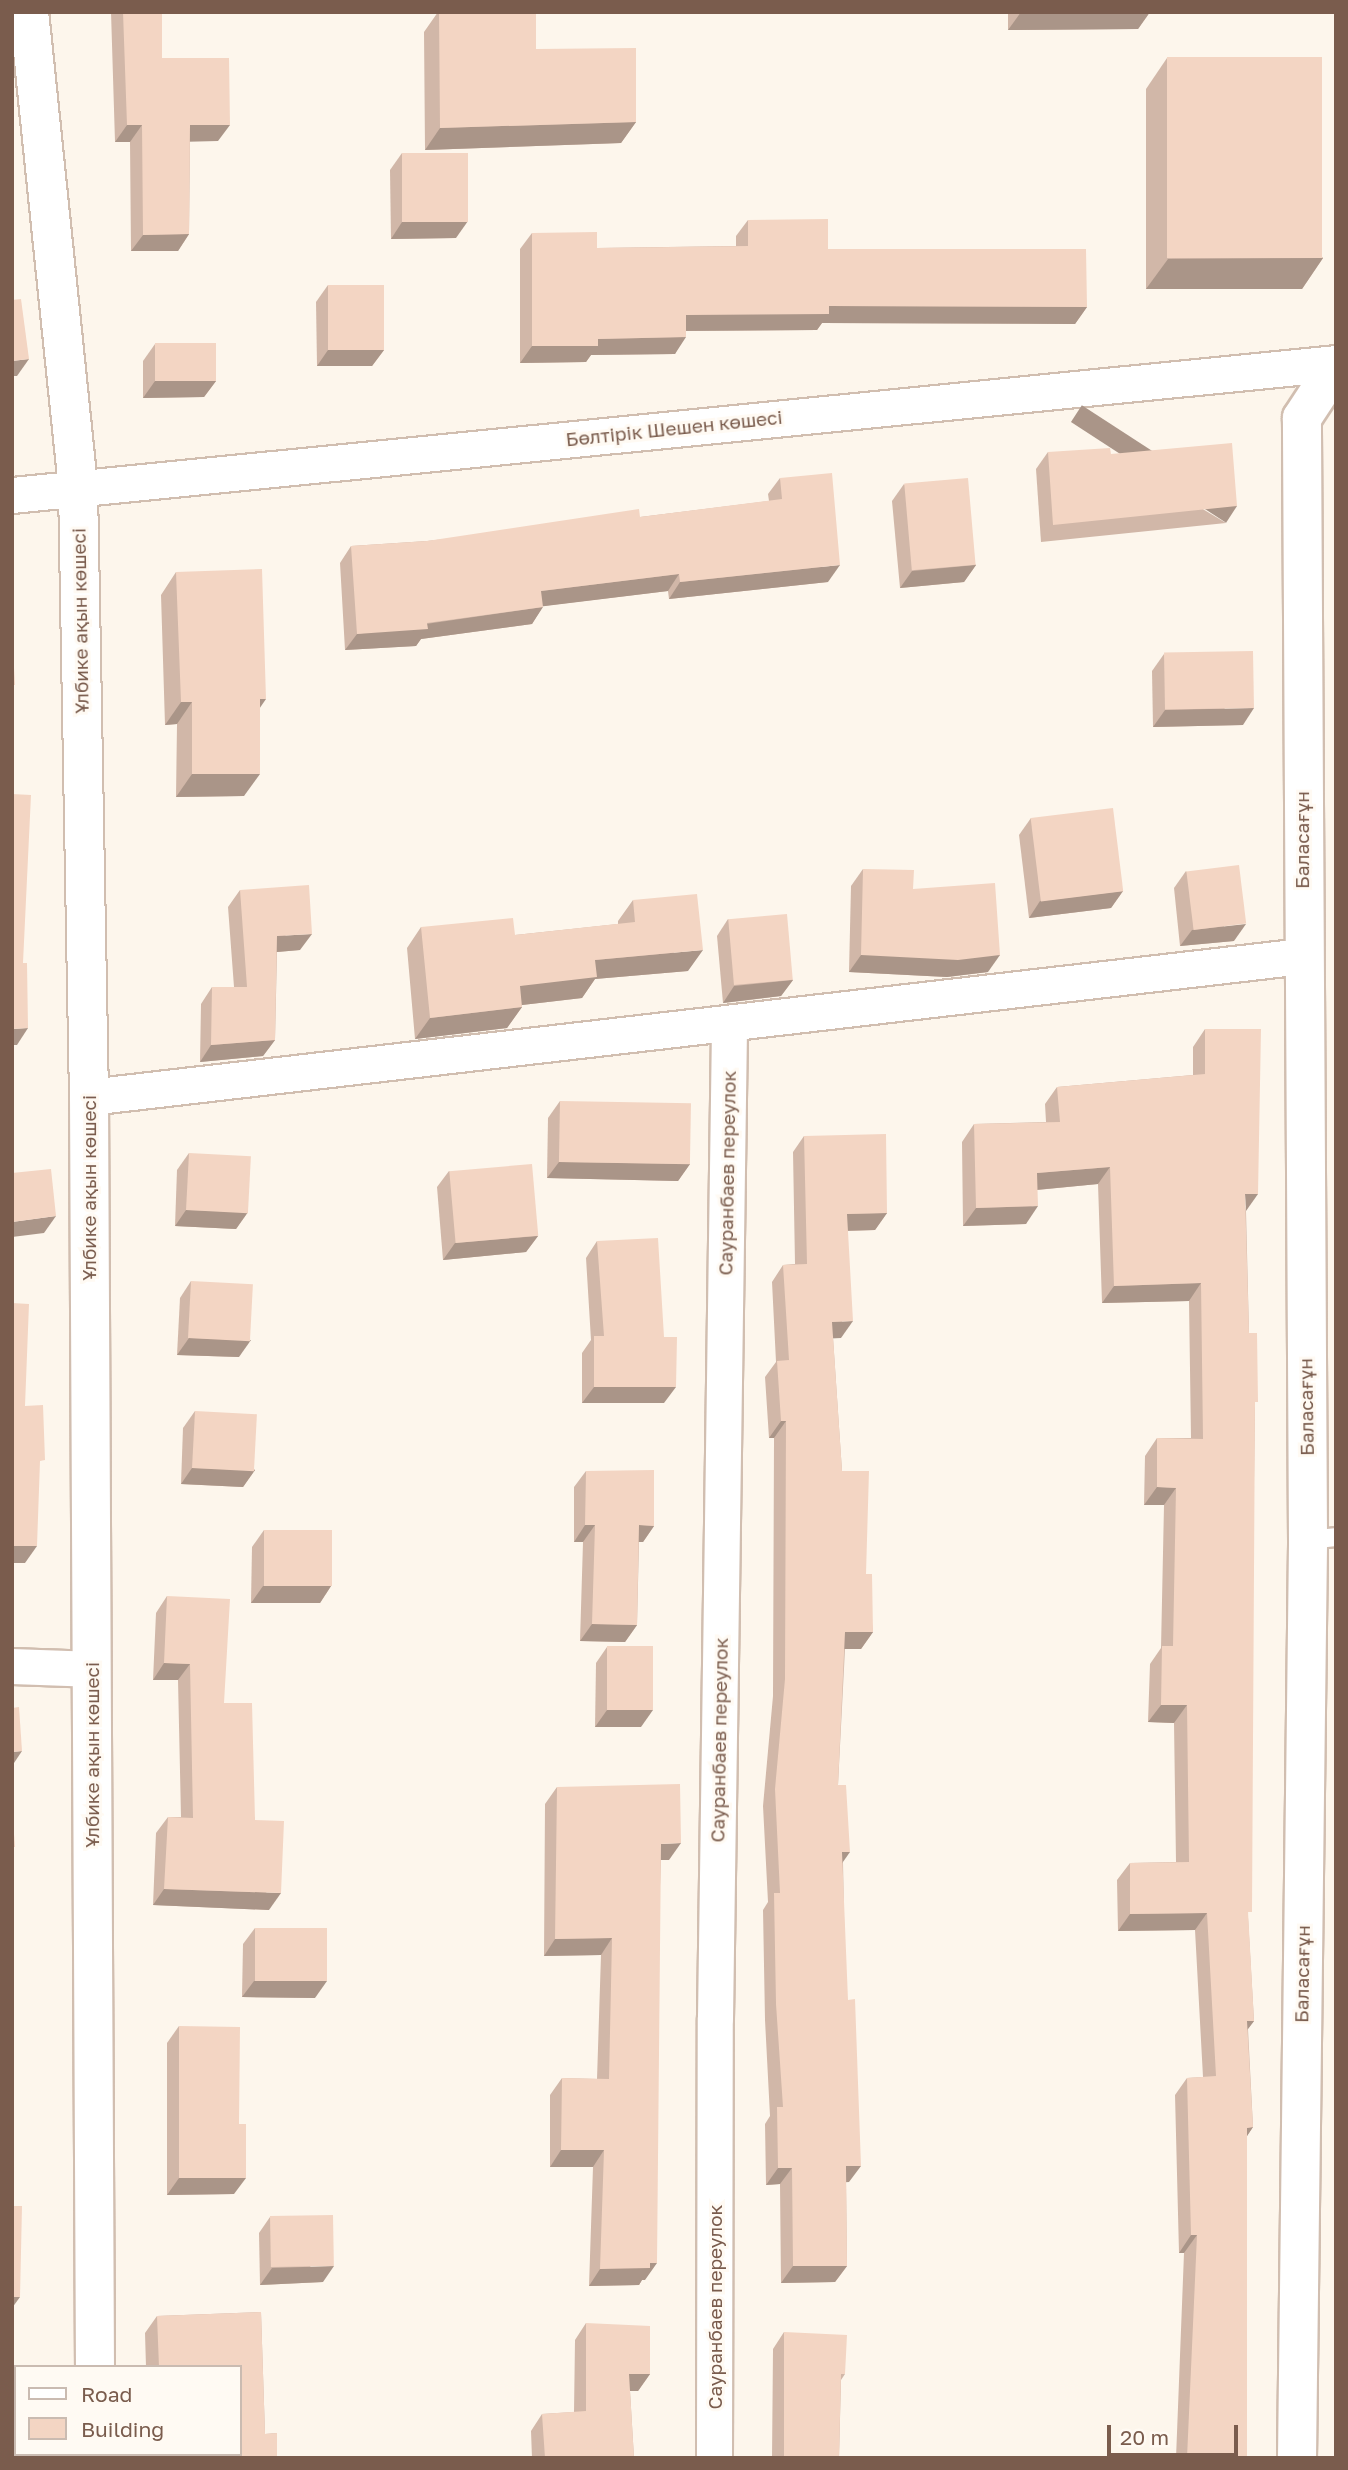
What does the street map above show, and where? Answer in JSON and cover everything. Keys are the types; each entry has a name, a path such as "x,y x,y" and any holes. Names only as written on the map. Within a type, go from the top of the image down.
{"main road":[{"name":"Ұлбике ақын көшесі","path":"29,12 78,486 89,1097 95,2365"},
{"name":"Баласағұн","path":"1297,2458 1322,1538 1302,956 1301,418 1336,364"}],"street":[{"name":"Бөлтірік Шешен көшесі","path":"12,495 78,486 1336,364"},
{"path":"89,1097 1302,956"},
{"name":"Сауранбаев переулок","path":"714,2458 715,2018 729,1023"},
{"path":"12,1666 92,1669"}],"building":[{"path":"123,12 162,12 162,58 229,58 230,125 190,125 189,234 143,235 142,125 127,125"},
{"path":"439,12 536,12 536,49 636,48 636,122 440,128"},
{"path":"1167,57 1322,57 1322,258 1167,258"},
{"path":"402,153 468,153 468,222 402,222"},
{"path":"828,219 828,249 1086,249 1087,307 829,306 829,314 686,315 686,337 598,339 598,346 532,346 532,233 597,232 597,248 748,246 748,220"},
{"path":"328,285 384,285 384,350 328,350"},
{"path":"21,299 29,359 12,361 12,300"},
{"path":"155,343 216,343 216,381 155,381"},
{"path":"1232,443 1237,506 1053,525 1048,452 1110,448 1111,454"},
{"path":"832,473 840,565 680,582 679,574 541,591 543,607 427,623 428,629 357,634 351,546 427,541 639,509 640,517 782,499 780,478"},
{"path":"968,478 976,565 912,570 904,484"},
{"path":"262,569 266,699 260,699 260,774 192,774 192,702 181,702 176,572"},
{"path":"12,633 15,685 12,685"},
{"path":"1253,651 1254,708 1165,710 1164,653"},
{"path":"12,794 31,795 23,963 27,963 28,1028 12,1029"},
{"path":"1113,808 1123,891 1041,901 1031,818"},
{"path":"1239,865 1246,924 1194,930 1186,871"},
{"path":"863,869 914,870 913,889 995,883 1000,955 958,960 861,955"},
{"path":"309,885 312,934 277,936 275,1040 211,1045 212,987 247,987 240,890"},
{"path":"697,894 703,950 595,960 597,977 520,986 522,1007 430,1018 421,927 513,918 515,935 635,922 633,900"},
{"path":"787,914 793,980 734,985 728,919"},
{"path":"1205,1029 1261,1029 1258,1194 1245,1194 1249,1333 1257,1333 1258,1402 1255,1402 1252,1912 1248,1912 1254,2021 1247,2021 1253,2127 1247,2128 1247,2458 1187,2458 1197,2235 1191,2235 1187,2078 1216,2076 1207,1913 1130,1914 1130,1863 1189,1862 1187,1705 1161,1705 1162,1646 1173,1646 1176,1488 1157,1487 1157,1438 1203,1439 1201,1283 1114,1286 1110,1167 1037,1173 1038,1206 976,1208 974,1124 1060,1122 1057,1087 1205,1074"},
{"path":"560,1101 691,1103 690,1164 559,1162"},
{"path":"886,1134 887,1213 847,1214 853,1321 832,1322 842,1471 869,1471 866,1574 872,1574 873,1632 845,1632 838,1785 846,1785 850,1852 842,1852 848,2000 855,1999 861,2166 846,2166 847,2266 793,2266 792,2168 778,2168 777,2107 783,2107 776,2004 774,1893 780,1893 775,1789 785,1679 786,1421 781,1421 777,1361 789,1360 783,1265 807,1264 804,1136"},
{"path":"189,1153 251,1156 248,1213 186,1210"},
{"path":"532,1164 538,1236 456,1243 449,1171"},
{"path":"51,1169 56,1216 12,1222 12,1173"},
{"path":"658,1238 664,1337 677,1337 676,1387 594,1387 594,1336 604,1336 597,1241"},
{"path":"191,1281 253,1284 250,1341 188,1338"},
{"path":"12,1303 29,1304 25,1406 43,1405 45,1460 40,1461 37,1546 12,1546"},
{"path":"195,1411 257,1414 254,1471 192,1468"},
{"path":"654,1470 654,1526 639,1525 637,1625 592,1624 595,1525 585,1525 586,1471"},
{"path":"264,1530 332,1530 332,1586 264,1586"},
{"path":"167,1596 230,1599 224,1703 252,1703 255,1820 284,1821 281,1893 164,1889 168,1817 193,1818 190,1664 164,1663"},
{"path":"607,1646 653,1646 653,1710 607,1710"},
{"path":"19,1707 22,1751 12,1752 12,1708"},
{"path":"680,1784 681,1843 661,1844 657,2263 650,2263 650,2268 600,2269 604,2150 561,2150 562,2078 609,2079 612,1938 555,1939 557,1787"},
{"path":"12,1808 15,1847 12,1847"},
{"path":"255,1928 327,1928 327,1981 255,1981"},
{"path":"179,2026 240,2027 239,2124 246,2124 246,2178 179,2178"},
{"path":"12,2206 22,2206 20,2297 12,2297"},
{"path":"333,2215 334,2266 271,2267 270,2216"},
{"path":"261,2312 265,2434 277,2433 277,2458 213,2458 242,2456 242,2365 159,2365 157,2316"},
{"path":"586,2323 650,2326 650,2374 629,2374 634,2458 545,2458 542,2414 586,2411"},
{"path":"784,2332 847,2335 845,2374 841,2374 839,2458 784,2458"}]}
